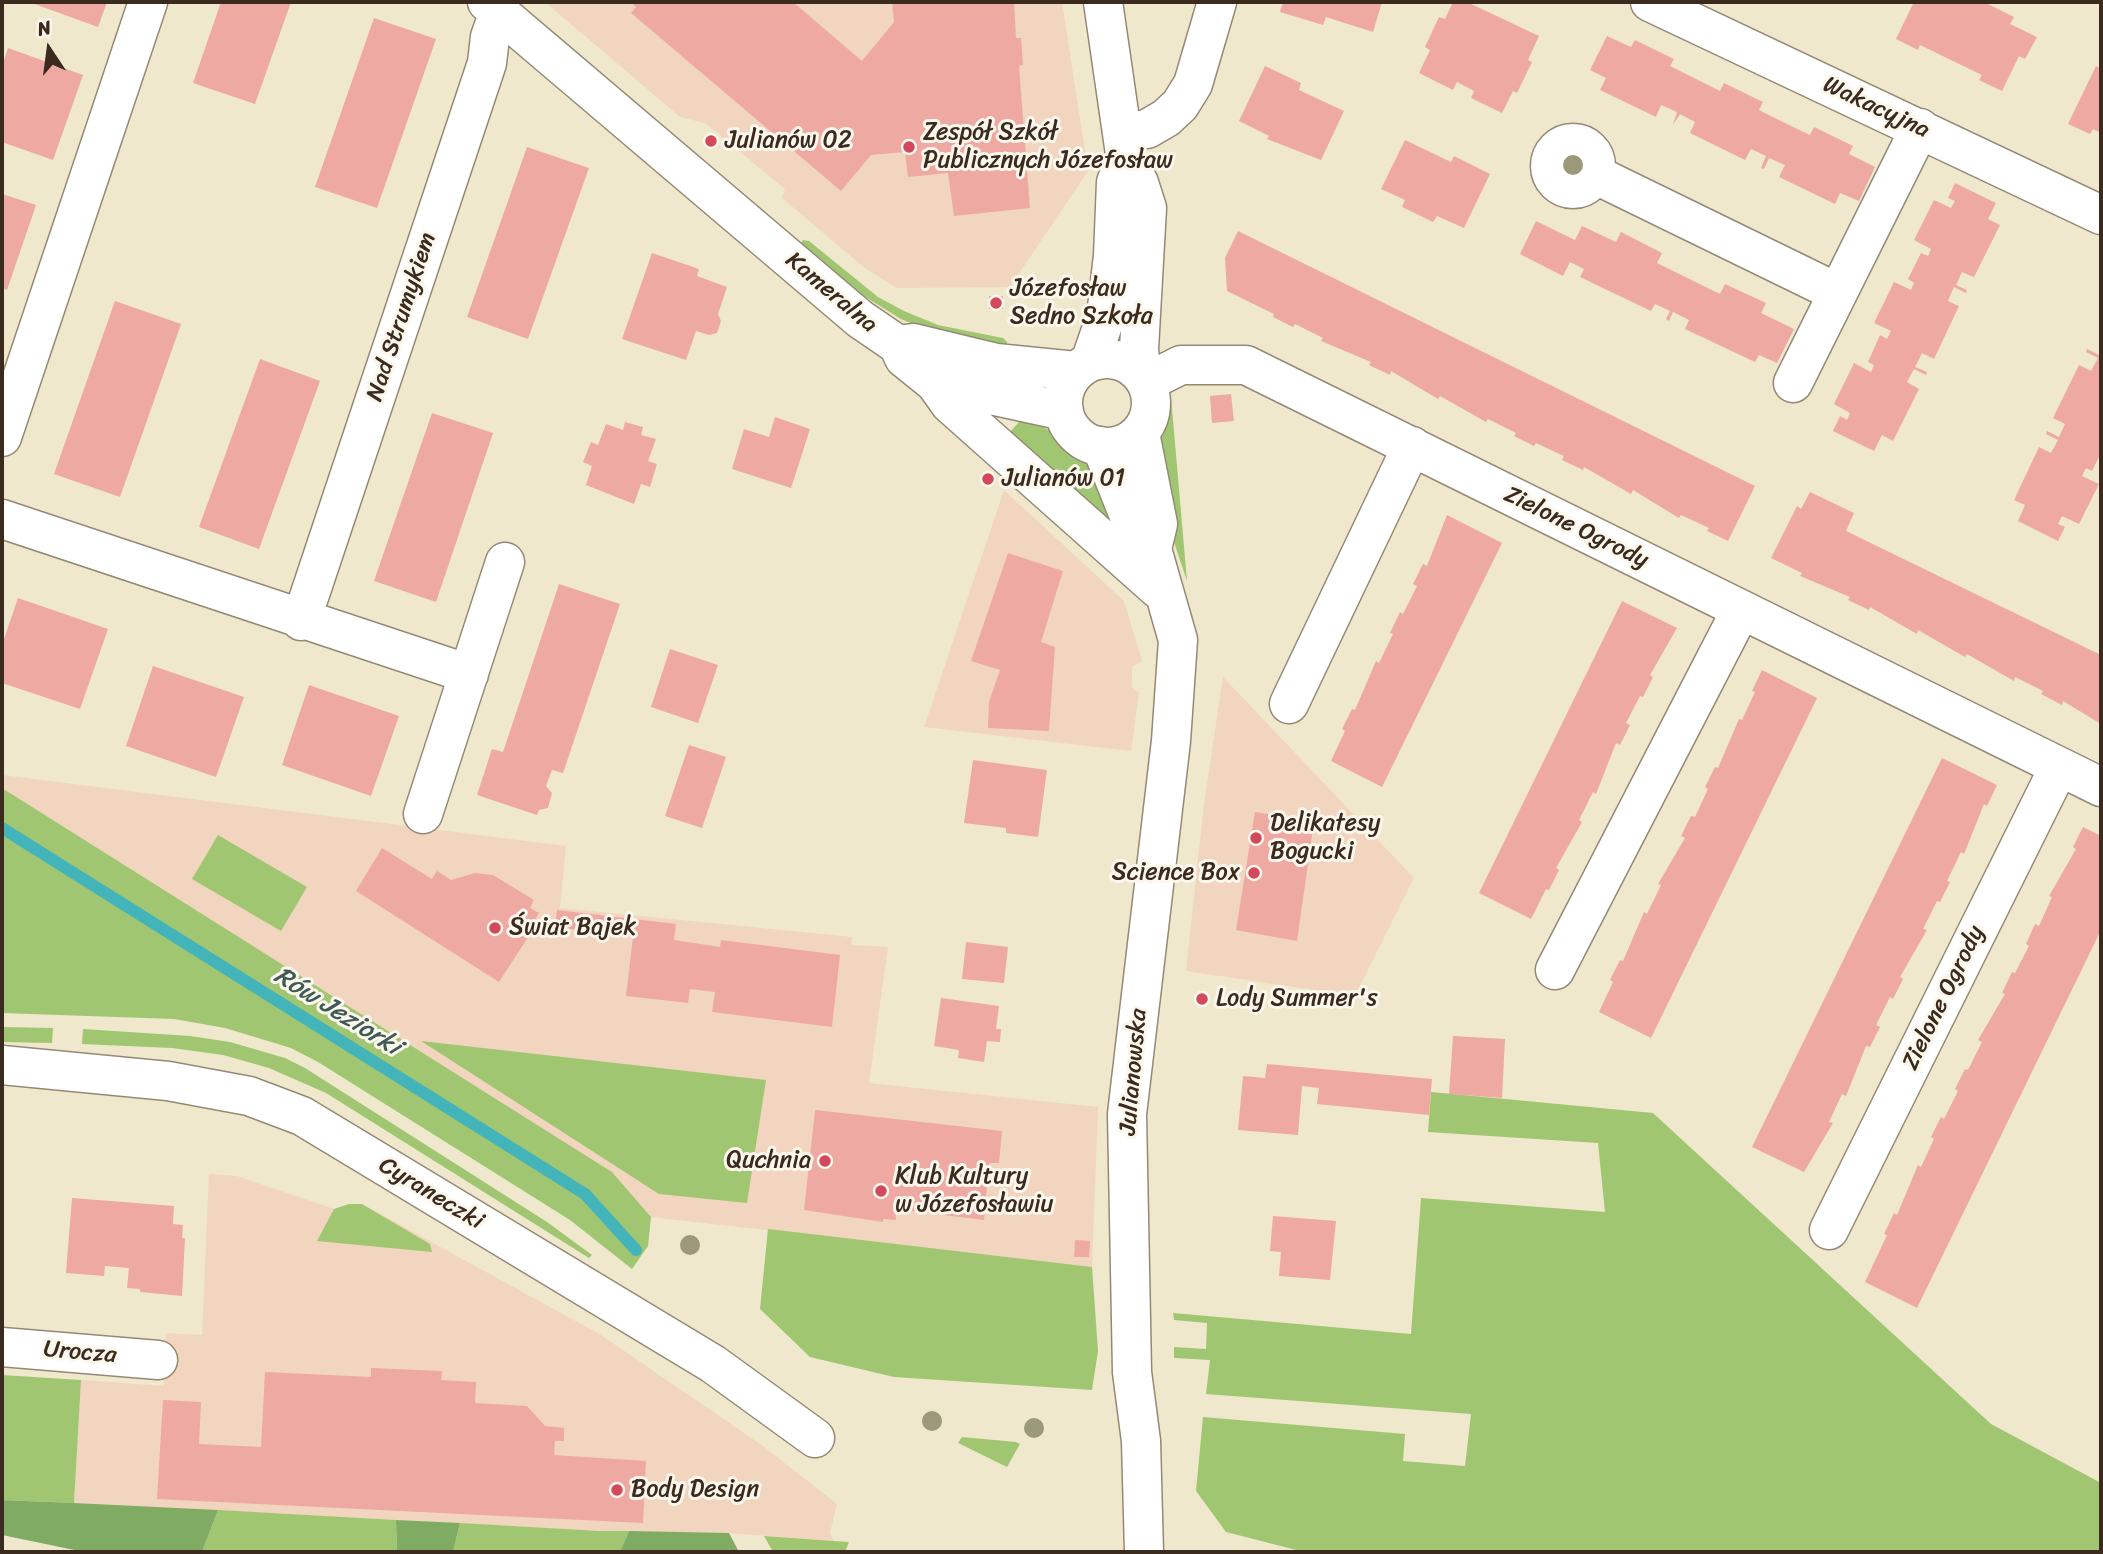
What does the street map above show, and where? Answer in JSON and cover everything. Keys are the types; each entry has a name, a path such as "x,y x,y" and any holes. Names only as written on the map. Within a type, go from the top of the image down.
{"street":[{"path":"2,437 148,2"},
{"path":"1103,2 1124,146 1147,208 1139,349 1152,407 1149,420 1140,433 1121,444 1101,446 1078,436 1064,411 1065,389 1083,366 1106,316 1113,256 1116,182 1124,146 1166,118 1180,105 1193,84 1217,2"},
{"name":"Wakacyjna","path":"1650,2 2101,215"},
{"name":"Kameralna","path":"493,7 860,319 898,345 904,358 934,383 950,404 1164,594"},
{"name":"Nad Strumykiem","path":"301,621 487,63 493,7"},
{"path":"1793,383 1920,128"},
{"path":"1594,174 1838,293"},
{"path":"898,345 913,342 996,363 1083,366 1116,359 1130,364 1144,378"},
{"name":"Zielone Ogrody","path":"1144,378 1181,365 1246,365 2101,787"},
{"path":"934,383 1064,411"},
{"path":"1140,433 1158,524 1152,549"},
{"path":"1101,446 1135,531 1152,549"},
{"path":"1289,705 1412,446"},
{"path":"2,519 301,621 468,674"},
{"name":"Julianowska","path":"1143,1552 1141,1441 1132,1372 1127,1114 1178,667 1178,640 1152,549"},
{"path":"424,814 505,562"},
{"path":"1555,970 1741,610"},
{"name":"Zielone Ogrody","path":"1829,1230 2059,767"},
{"name":"Cyraneczki","path":"2,1065 168,1080 249,1096 302,1116 713,1364 816,1438"},
{"name":"Urocza","path":"2,1347 159,1360"}],"shaded area":[{"name":"Zespół Szkół Publicznych Józefosław","path":"545,2 1062,2 1088,171 1010,287 897,288 866,269 782,198 785,189 705,123 680,117"},
{"path":"1004,490 1124,601 1142,661 1132,667 1132,687 1139,693 1131,751 924,727"},
{"path":"1223,677 1414,878 1355,996 1186,971 1204,804"},
{"path":"2,775 566,846 560,908 852,937 851,945 888,947 869,1083 1098,1107 1092,1267 651,1217 612,1172 2,788"},
{"path":"209,1174 237,1176 334,1209 362,1204 601,1335 763,1446 837,1504 830,1533 834,1541 729,1533 600,1531 74,1503 81,1380 164,1386 166,1333 202,1335"}],"green space":[{"path":"803,240 809,241 878,297 904,311 938,325 1003,338 1007,342 1006,348 924,329 901,319 859,293 804,248 801,243"},
{"path":"1171,397 1187,581 1169,527 1156,439"},
{"path":"1020,415 1054,433 1083,460 1093,472 1118,530 1008,434 1019,422"},
{"path":"2,788 612,1172 651,1217 648,1246 632,1269 570,1220 318,1062 291,1048 225,1028 174,1019 2,1013"},
{"path":"218,835 307,887 281,931 192,879"},
{"path":"2,1027 53,1028 52,1043 2,1042"},
{"path":"83,1029 190,1036 230,1042 285,1058 305,1068 547,1222 592,1255 589,1258 326,1093 269,1068 223,1055 172,1048 82,1044"},
{"path":"421,1041 766,1080 747,1203 659,1194"},
{"path":"1431,1092 1653,1113 1991,1424 2101,1483 2101,1552 1304,1552 1226,1532 1196,1491 1203,1417 1405,1434 1403,1461 1465,1466 1471,1414 1206,1394 1210,1360 1174,1358 1174,1347 1206,1349 1207,1323 1174,1320 1173,1313 1411,1334 1421,1198 1605,1212 1598,1143 1428,1132"},
{"path":"349,1204 362,1204 430,1244 432,1252 317,1241 334,1209"},
{"path":"768,1229 1092,1267 1098,1351 1092,1390 894,1377 810,1357 760,1309"},
{"path":"2,1375 81,1380 74,1503 2,1500"},
{"path":"962,1437 1020,1444 1007,1467 958,1443"},
{"path":"2,1500 218,1510 202,1552 84,1552 2,1535"},
{"path":"218,1510 396,1520 397,1552 202,1552"},
{"path":"396,1520 460,1523 453,1552 397,1552"},
{"path":"460,1523 629,1531 620,1552 453,1552"},
{"path":"629,1531 729,1533 739,1552 620,1552"},
{"path":"764,1536 849,1542 845,1552 773,1552"}],"building":[{"path":"29,2 107,2 98,27"},
{"path":"221,2 291,2 255,104 193,83"},
{"path":"630,2 793,2 862,61 894,22 892,2 1014,2 1016,38 1021,38 1023,65 1019,66 1030,208 954,216 948,173 908,177 905,152 871,155 841,191 631,13 636,7"},
{"path":"1283,2 1382,2 1373,32 1326,17 1323,25 1280,12"},
{"path":"1453,2 1467,2 1539,36 1528,60 1532,62 1517,93 1513,91 1502,113 1471,98 1474,91 1457,82 1453,90 1419,73 1430,50 1425,47 1439,17 1445,19"},
{"path":"1914,2 1984,2 2014,17 2010,24 2037,37 2025,59 2019,56 2002,91 1979,80 1982,75 1920,45 1918,50 1896,39"},
{"path":"374,18 436,39 377,208 315,187"},
{"path":"1607,36 1631,47 1635,40 1674,59 1670,66 1720,91 1724,83 1763,102 1759,110 1785,123 1810,135 1814,127 1853,146 1849,154 1875,167 1859,201 1840,193 1835,204 1779,177 1785,165 1769,158 1764,169 1761,168 1766,156 1751,149 1745,160 1690,133 1695,122 1680,114 1673,125 1677,112 1661,105 1656,117 1600,90 1606,78 1590,70"},
{"path":"8,48 83,75 53,160 2,142 2,66"},
{"path":"1265,66 1301,83 1299,90 1344,111 1321,160 1267,139 1269,136 1239,121"},
{"path":"2096,66 2101,69 2101,133 2093,129 2090,134 2068,124"},
{"path":"1405,140 1451,162 1454,156 1490,174 1464,228 1437,216 1433,222 1402,207 1405,200 1381,189"},
{"path":"527,147 589,168 528,339 467,317"},
{"path":"1955,183 1996,203 1988,219 2000,225 1974,277 1962,272 1956,285 1967,290 1966,293 1954,287 1948,301 1959,306 1934,359 1922,353 1915,367 1927,372 1926,375 1914,369 1907,382 1919,389 1893,441 1882,435 1874,451 1833,431 1840,416 1847,420 1850,413 1834,404 1854,363 1871,372 1874,365 1868,362 1880,335 1887,339 1891,331 1874,323 1894,282 1911,290 1914,283 1908,279 1921,253 1928,256 1931,249 1914,240 1934,200 1951,208 1955,201 1948,198"},
{"path":"2,194 36,205 7,290 2,288"},
{"path":"1536,221 1575,240 1582,226 1616,242 1621,232 1662,253 1657,263 1720,294 1725,284 1766,303 1761,313 1794,329 1777,363 1759,355 1755,362 1685,329 1689,320 1673,312 1669,321 1666,319 1670,311 1655,304 1651,311 1580,277 1584,269 1570,262 1563,276 1520,254"},
{"path":"1238,231 1755,486 1728,541 1707,531 1709,528 1681,515 1679,518 1633,490 1631,494 1584,467 1583,470 1562,460 1564,456 1536,443 1534,446 1514,436 1516,433 1488,419 1486,422 1440,396 1438,399 1391,371 1390,375 1369,365 1371,362 1321,341 1323,338 1295,324 1293,327 1273,317 1274,314 1227,291 1225,258"},
{"path":"652,253 699,269 697,276 727,287 718,314 721,321 717,333 709,335 696,331 686,360 622,339"},
{"name":"Józefosław Sedno Szkoła","path":"989,296 1003,296 1003,309 989,309"},
{"path":"115,301 181,324 120,497 54,474"},
{"path":"2087,349 2099,355 2101,350 2101,453 2092,471 2086,468 2082,476 2099,484 2079,524 2062,516 2058,524 2065,527 2058,541 2018,521 2025,505 2014,500 2039,447 2051,453 2058,440 2046,434 2047,431 2059,437 2065,424 2053,418 2079,365 2091,371 2098,358 2086,352"},
{"path":"260,359 320,381 259,549 199,527"},
{"path":"1231,394 1234,421 1212,423 1210,396"},
{"path":"432,413 493,433 436,602 374,581"},
{"path":"775,417 810,429 791,488 732,469 744,429 769,437"},
{"path":"625,422 643,427 641,435 656,439 648,461 657,464 650,487 641,484 634,504 586,485 592,466 583,462 591,442 598,445 606,424 623,430"},
{"path":"1810,492 1854,513 1846,531 2101,655 2101,724 2063,701 2062,705 2041,694 2043,691 2015,677 2014,681 1918,630 1917,634 1870,607 1869,610 1848,600 1850,597 1800,576 1802,573 1771,558 1797,506 1801,509"},
{"path":"1447,515 1502,543 1382,787 1331,761 1345,731 1342,729 1352,709 1355,710 1376,661 1379,663 1400,612 1403,614 1417,586 1413,584 1423,564 1427,566"},
{"path":"1008,553 1063,571 1041,642 1055,647 1049,731 988,728 989,702 1000,670 971,661"},
{"path":"559,584 620,604 563,773 552,770 546,786 552,793 548,808 539,810 537,815 477,795 492,749 503,752"},
{"path":"18,598 108,629 80,709 2,683 2,645"},
{"path":"1622,601 1677,628 1650,675 1653,677 1643,697 1640,696 1626,723 1630,725 1620,745 1616,743 1596,794 1593,792 1579,820 1582,822 1556,868 1559,870 1549,890 1546,889 1531,919 1479,893"},
{"path":"670,649 718,665 698,723 651,707"},
{"path":"153,666 244,697 216,777 126,746"},
{"path":"1762,670 1817,698 1651,1038 1599,1012 1613,982 1610,980 1620,960 1623,961 1644,912 1647,914 1661,885 1658,884 1685,838 1681,836 1691,816 1695,817 1708,789 1705,787 1715,767 1718,768 1739,719 1742,720"},
{"path":"309,685 399,716 371,796 282,765"},
{"path":"689,745 726,757 702,828 665,816"},
{"path":"1942,758 1997,785 1987,806 1984,804 1964,854 1961,852 1947,881 1950,882 1923,929 1927,930 1900,977 1903,979 1893,999 1890,997 1876,1025 1880,1027 1870,1047 1866,1046 1846,1096 1842,1094 1829,1122 1833,1123 1804,1172 1752,1147"},
{"path":"973,760 1047,770 1038,837 1006,833 1006,828 964,823"},
{"path":"1255,812 1314,821 1297,941 1236,930"},
{"path":"2083,827 2101,836 2101,930 1917,1308 1865,1282 1894,1213 1897,1215 1918,1165 1921,1167 1934,1139 1931,1137 1941,1117 1944,1119 1958,1091 1955,1089 1982,1042 1978,1040 2005,994 2002,993 2012,972 2015,973 2029,946 2026,944 2035,924 2039,926 2052,897 2049,896 2076,849 2073,847"},
{"path":"382,848 432,879 437,871 451,880 475,873 493,875 534,900 530,908 539,913 529,930 532,931 499,982 356,891"},
{"path":"557,910 676,924 674,940 720,947 721,940 840,955 832,1027 712,1012 715,992 690,989 688,1003 626,996 633,937 555,927"},
{"path":"966,942 1008,947 1004,983 962,979"},
{"path":"941,998 999,1006 996,1029 1001,1029 1000,1042 987,1041 984,1062 958,1058 959,1050 934,1046"},
{"path":"1453,1036 1505,1039 1502,1098 1449,1094"},
{"path":"1267,1064 1432,1079 1429,1115 1317,1104 1319,1088 1302,1086 1298,1135 1238,1130 1243,1076 1265,1078"},
{"path":"815,1110 1002,1131 999,1163 989,1163 984,1220 895,1209 896,1220 883,1219 883,1222 804,1210"},
{"path":"72,1198 174,1206 173,1224 183,1225 182,1238 185,1238 182,1296 127,1288 129,1268 105,1266 104,1276 66,1273"},
{"path":"1273,1216 1336,1221 1330,1280 1279,1276 1281,1252 1270,1251"},
{"path":"1075,1240 1090,1241 1089,1257 1074,1257"},
{"path":"371,1368 442,1371 441,1380 476,1382 475,1403 527,1406 545,1426 564,1428 564,1441 555,1441 554,1455 646,1461 643,1523 157,1499 163,1400 201,1402 199,1444 261,1447 265,1372 371,1377"}],"waterway":[{"name":"Rów Jeziorki","path":"2,828 585,1194 636,1250"}],"place":[{"name":"Julianów 02","path":"711,141"},
{"name":"Zespół Szkół Publicznych Józefosław","path":"909,147"},
{"name":"Józefosław Sedno Szkoła","path":"996,303"},
{"name":"Julianów 01","path":"988,479"},
{"name":"Delikatesy Bogucki","path":"1256,838"},
{"name":"Science Box","path":"1254,873"},
{"name":"Świat Bajek","path":"495,928"},
{"name":"Lody Summer's","path":"1202,999"},
{"name":"Quchnia","path":"825,1161"},
{"name":"Klub Kultury w Józefosławiu","path":"881,1191"},
{"name":"Body Design","path":"617,1490"}]}
